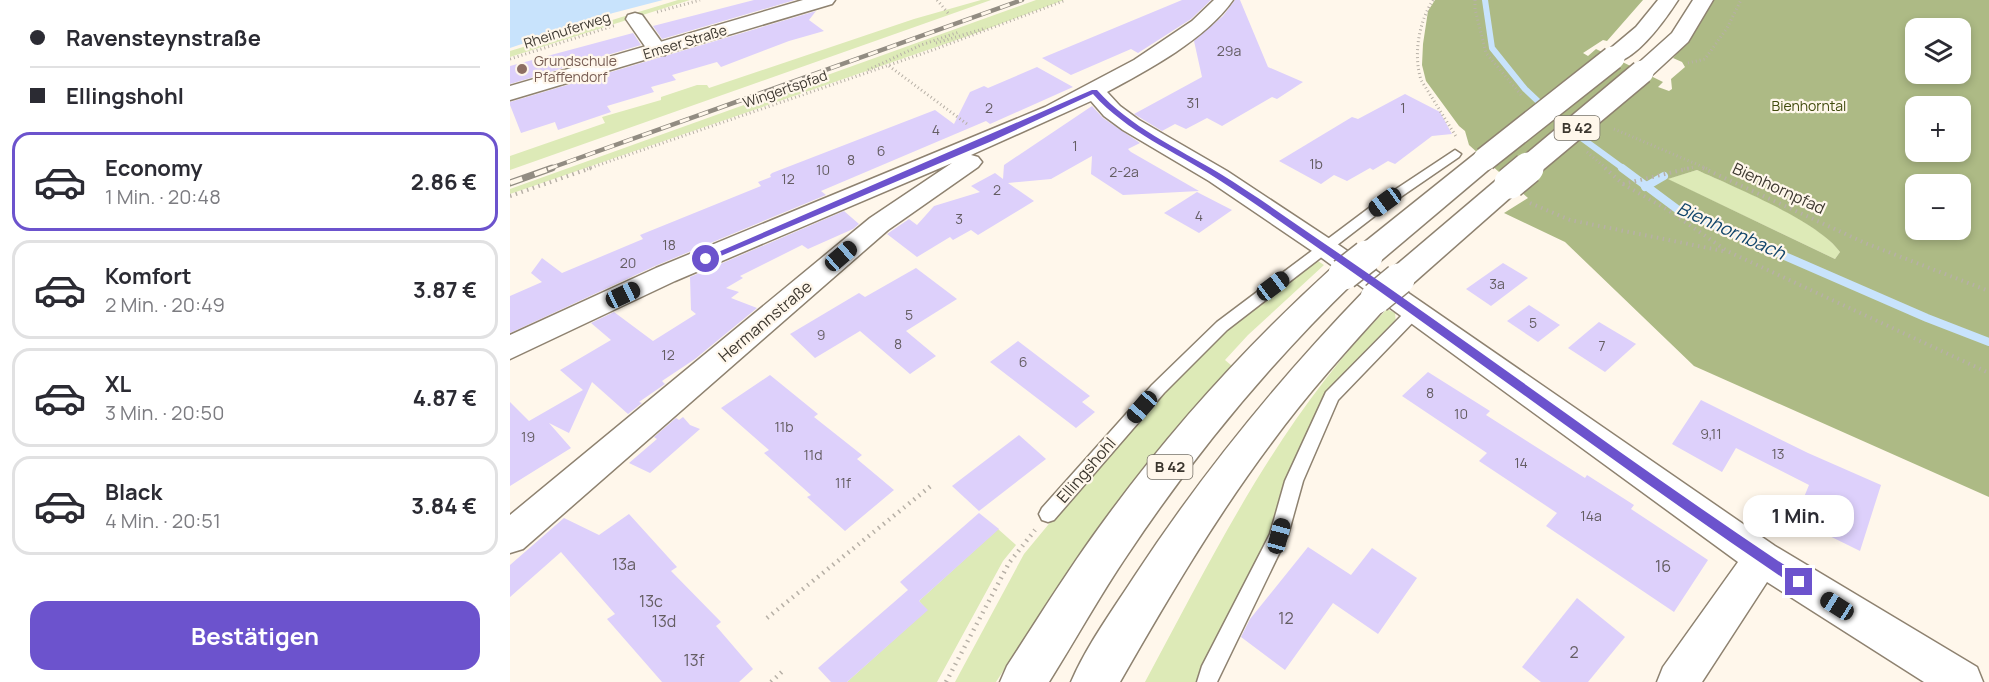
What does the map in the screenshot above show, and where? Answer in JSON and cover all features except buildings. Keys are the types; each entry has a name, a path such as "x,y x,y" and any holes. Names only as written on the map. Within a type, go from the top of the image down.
{"main road":[{"name":"Emser Straße","path":"510,93 825,0"},
{"name":"B 42","path":"1023,682 1114,540 1216,406 1345,259 1485,159 1613,58 1641,35 1656,19 1668,0"},
{"name":"B 42","path":"1095,682 1175,552 1238,461 1284,401 1387,288 1518,192 1680,37 1703,0"}],"street":[{"name":"Hermannstraße","path":"510,537 879,225 962,167 1027,133 1037,123 1040,116 1094,91 1152,58 1212,16 1224,0"},
{"path":"635,19 658,51"},
{"path":"1094,91 1112,111 1131,125 1218,176 1345,259 1414,312 1762,558 1962,682"},
{"path":"510,348 663,277 1040,116"},
{"path":"1678,682 1762,558"}],"lane":[{"name":"Ellingshohl","path":"1048,514 1182,363 1222,326 1345,259 1455,154"},
{"path":"1207,682 1209,673 1279,536 1294,481 1332,396 1414,312"}],"path":[{"name":"Rheinuferweg","path":"510,59 700,0"},
{"path":"937,0 948,13"},
{"name":"Wingertspfad","path":"510,196 1002,25 1066,0"},
{"path":"1433,0 1423,16 1418,70 1421,80 1459,141"},
{"path":"1475,0 1475,9 1486,52 1529,102"},
{"path":"1705,58 1727,28 1741,0"},
{"path":"921,45 1002,25"},
{"path":"851,78 921,45 959,32"},
{"path":"888,65 989,139"},
{"name":"Bienhornpfad","path":"1608,127 1637,137 1696,166 1716,172 1865,243 1989,291"},
{"path":"1581,147 1623,184 1668,210 1727,251 1989,374"},
{"path":"1623,184 1696,166"},
{"path":"1518,192 1570,220 1727,251"},
{"path":"766,618 932,485"},
{"name":"Ellingshohl","path":"946,682 1009,563 1048,514"},
{"path":"771,682 786,669"}],"green space":[{"path":"678,0 690,0 510,57 510,51"},
{"path":"981,0 991,0 510,170 510,156 605,123 602,117 661,100 661,97 697,85 707,85 709,88 914,19"},
{"path":"1036,0 1064,0 971,35 510,194 510,189"},
{"name":"Bienhorntal","path":"1435,0 1643,0 1607,41 1603,40 1583,53 1588,56 1596,49 1663,82 1658,87 1669,91 1672,89 1671,79 1685,67 1682,62 1673,58 1693,35 1714,0 1989,0 1989,497 1694,366 1565,242 1504,213 1528,198 1469,145 1465,131 1426,81 1422,65 1428,11","holes":["1697,170 1795,217 1814,228 1840,252 1835,259 1668,179"]},
{"path":"1697,170 1795,216 1829,240 1840,252 1835,259 1667,179"},
{"path":"1315,259 1324,265 1248,335 1225,360 1232,366 1167,439 1130,485 1078,558 996,682 955,682 1024,554 1101,461 1164,391 1228,329"},
{"path":"1387,309 1395,313 1396,324 1326,393 1282,490 1270,538 1196,682 1145,682 1225,535 1283,439 1349,350"},
{"path":"998,529 1016,545 1003,561 937,682 847,682 927,610 919,601"}],"water":[{"path":"510,0 663,0 613,13 510,48"}],"waterway":[{"name":"Bienhornbach","path":"1485,0 1492,48 1525,89 1561,123 1624,169"},
{"name":"Bienhornbach","path":"1622,168 1646,186"},
{"path":"1646,186 1664,176"},
{"name":"Bienhornbach","path":"1646,186 1677,209 1927,318 1989,342"}],"railway":[{"path":"548,169 1022,0"},
{"path":"510,183 552,168"}],"place":[{"name":"Grundschule Pfaffendorf","path":"522,69"}],"route":[{"path":"706,259 989,139 1094,91 1112,111 1131,125 1218,176 1324,247 1712,524 1799,582"}]}
